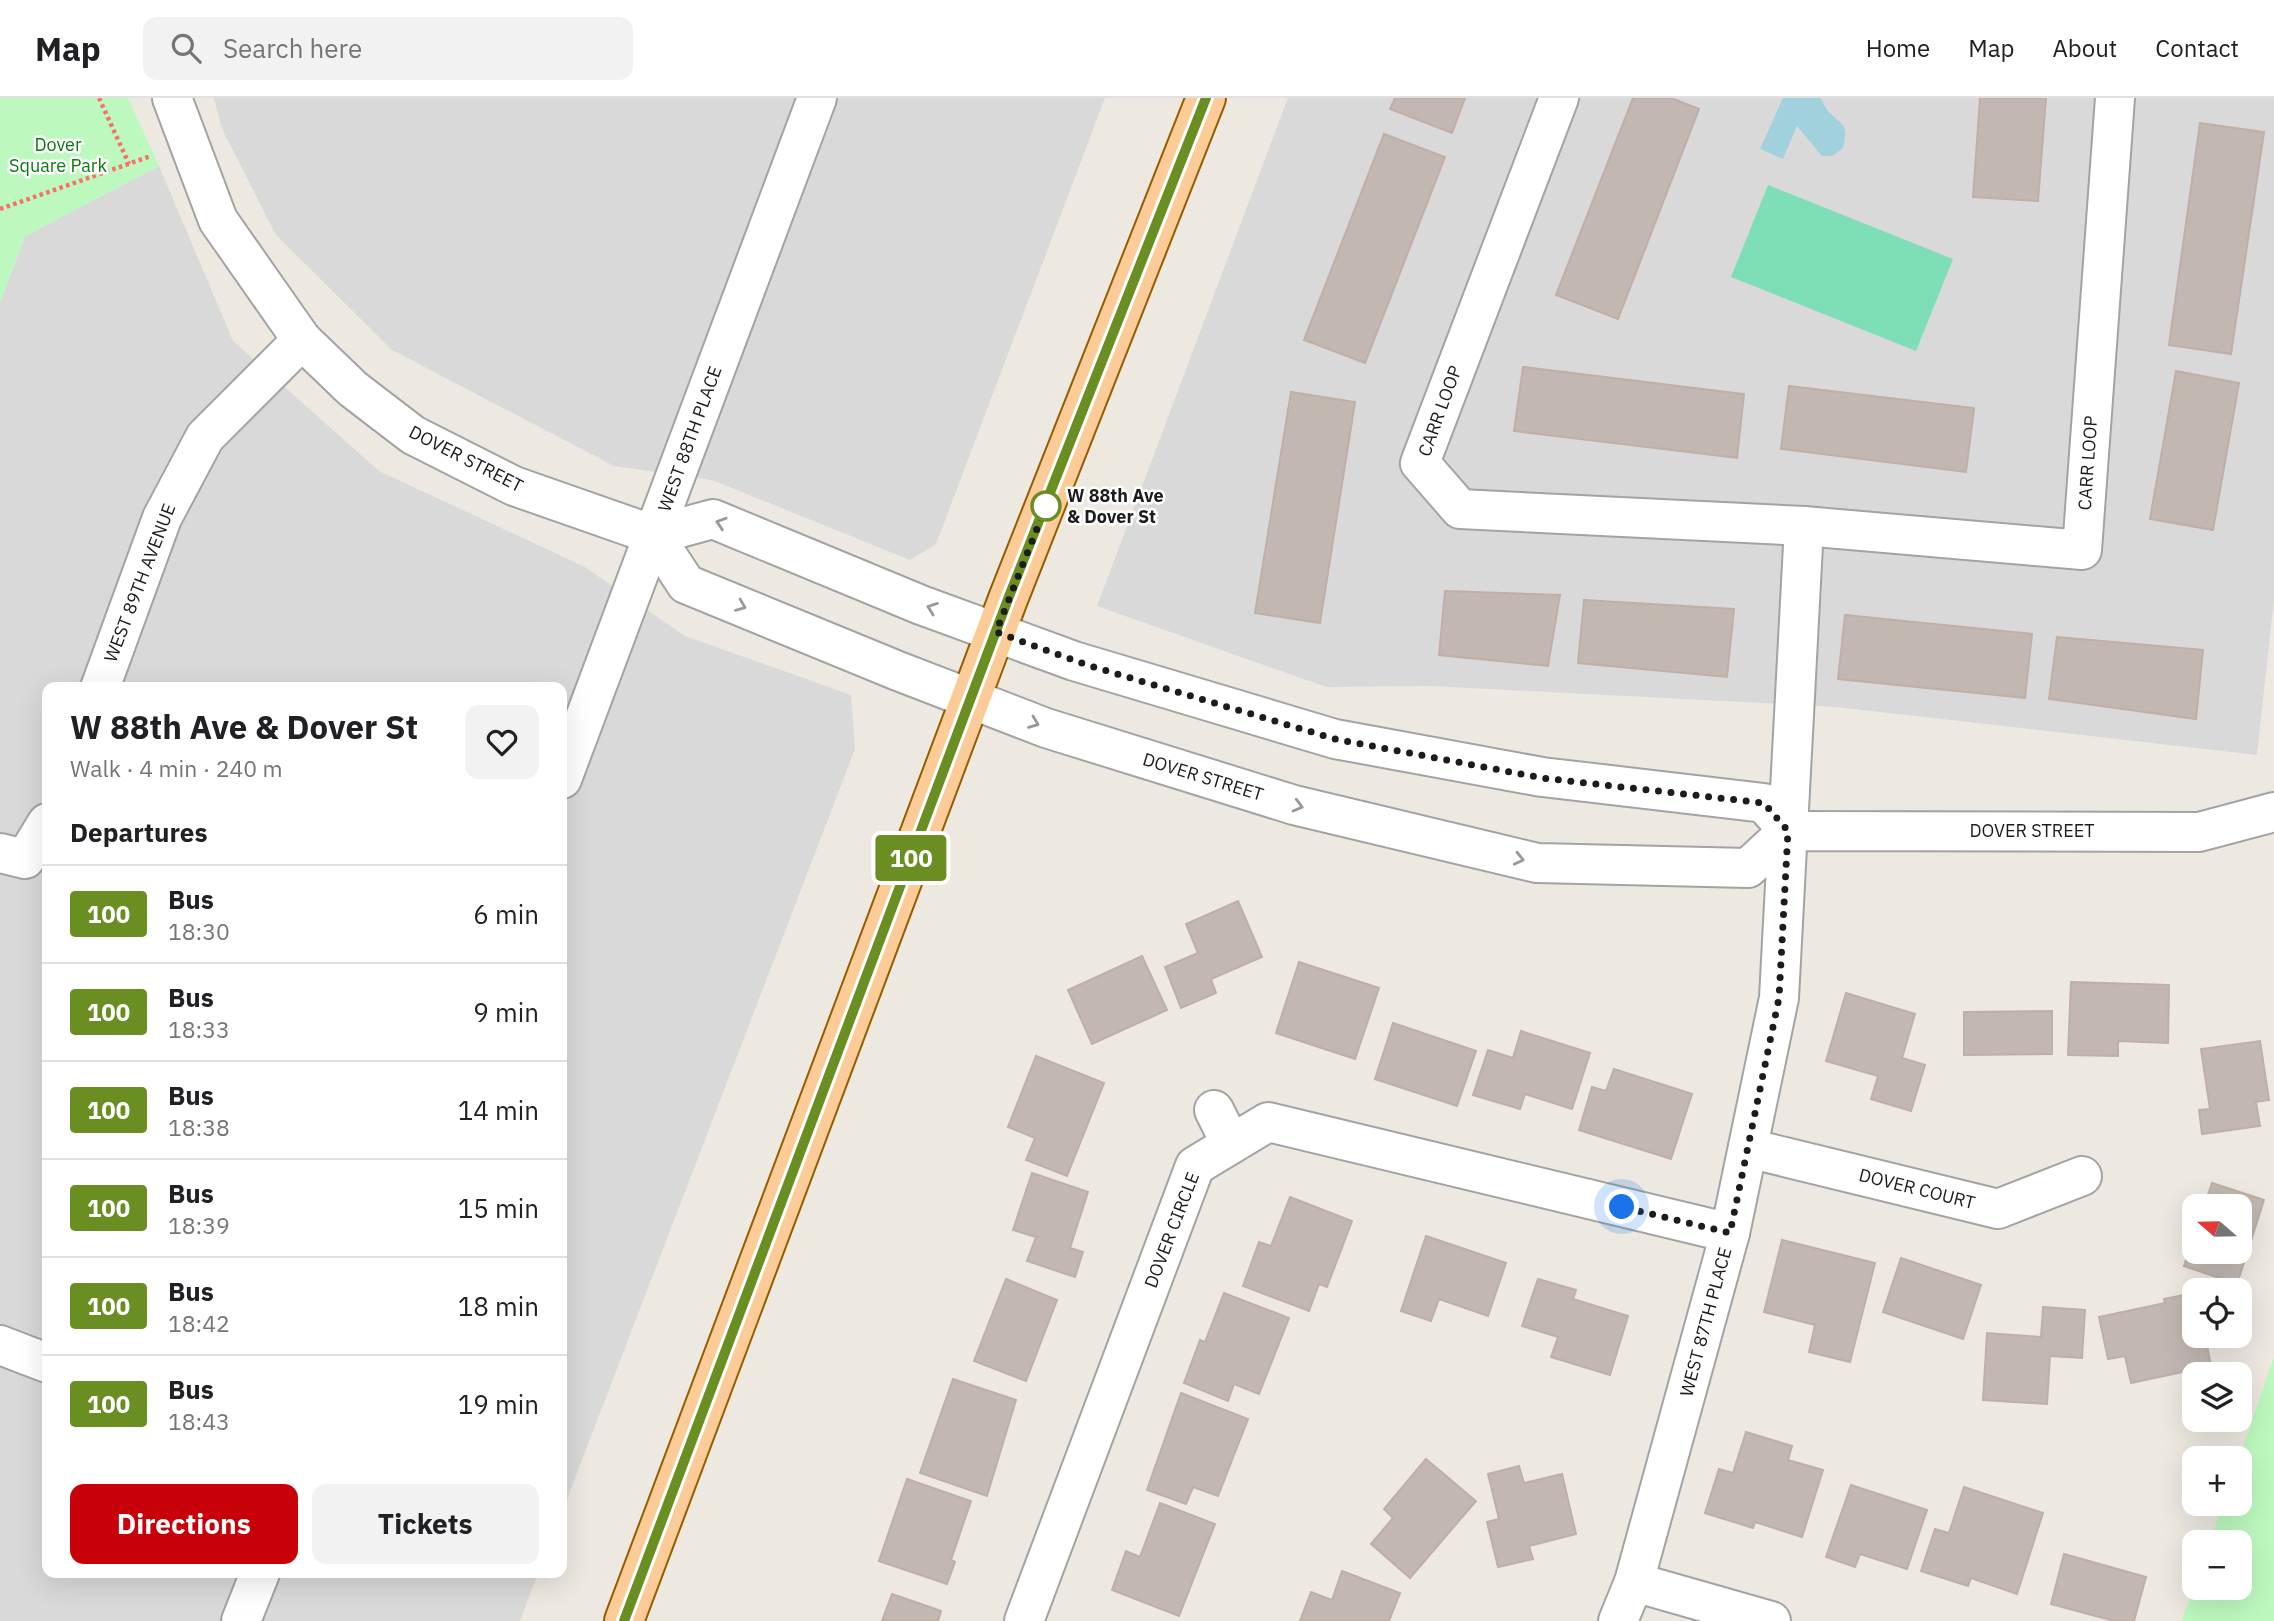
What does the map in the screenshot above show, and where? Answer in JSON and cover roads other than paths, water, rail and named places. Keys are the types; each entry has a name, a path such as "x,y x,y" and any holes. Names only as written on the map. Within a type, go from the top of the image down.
{"main road":[{"path":"624,1621 970,699 1206,98"}],"street":[{"path":"172,98 218,220 302,340"},
{"name":"WEST 88TH PLACE","path":"567,766 817,98"},
{"name":"CARR LOOP","path":"1559,98 1420,463 1460,509 1804,526 2081,550 2115,98"},
{"name":"DOVER STREET","path":"302,340 353,389 413,435 514,485 654,535 686,584 1046,728 1294,805 1537,863 1748,869 1787,840 2199,832 2274,812"},
{"name":"WEST 89TH AVENUE","path":"102,682 162,518 205,437 302,340"},
{"path":"654,535 713,519 996,632 1087,665 1335,739 1542,778 1764,803 1787,840"},
{"path":"1787,840 1804,526"},
{"path":"12,856 42,828"},
{"name":"WEST 87TH PLACE","path":"1618,1621 1634,1581 1730,1233 1779,998 1787,840"},
{"path":"1214,1110 1231,1144"},
{"name":"DOVER CIRCLE","path":"1024,1621 1195,1166 1268,1122 1730,1233"},
{"name":"DOVER COURT","path":"1748,1148 1998,1209 2082,1175"},
{"path":"0,1345 42,1361"},
{"path":"240,1621 258,1578"},
{"path":"1634,1581 1771,1621"}],"water":[{"path":"1783,98 1820,98 1828,111 1844,127 1843,148 1832,156 1822,156 1797,126 1783,159 1760,149"}],"place":[{"name":"W 88th Ave & Dover St","path":"1046,506"}],"park label":[{"name":"Dover Square Park","path":"58,155"}]}
